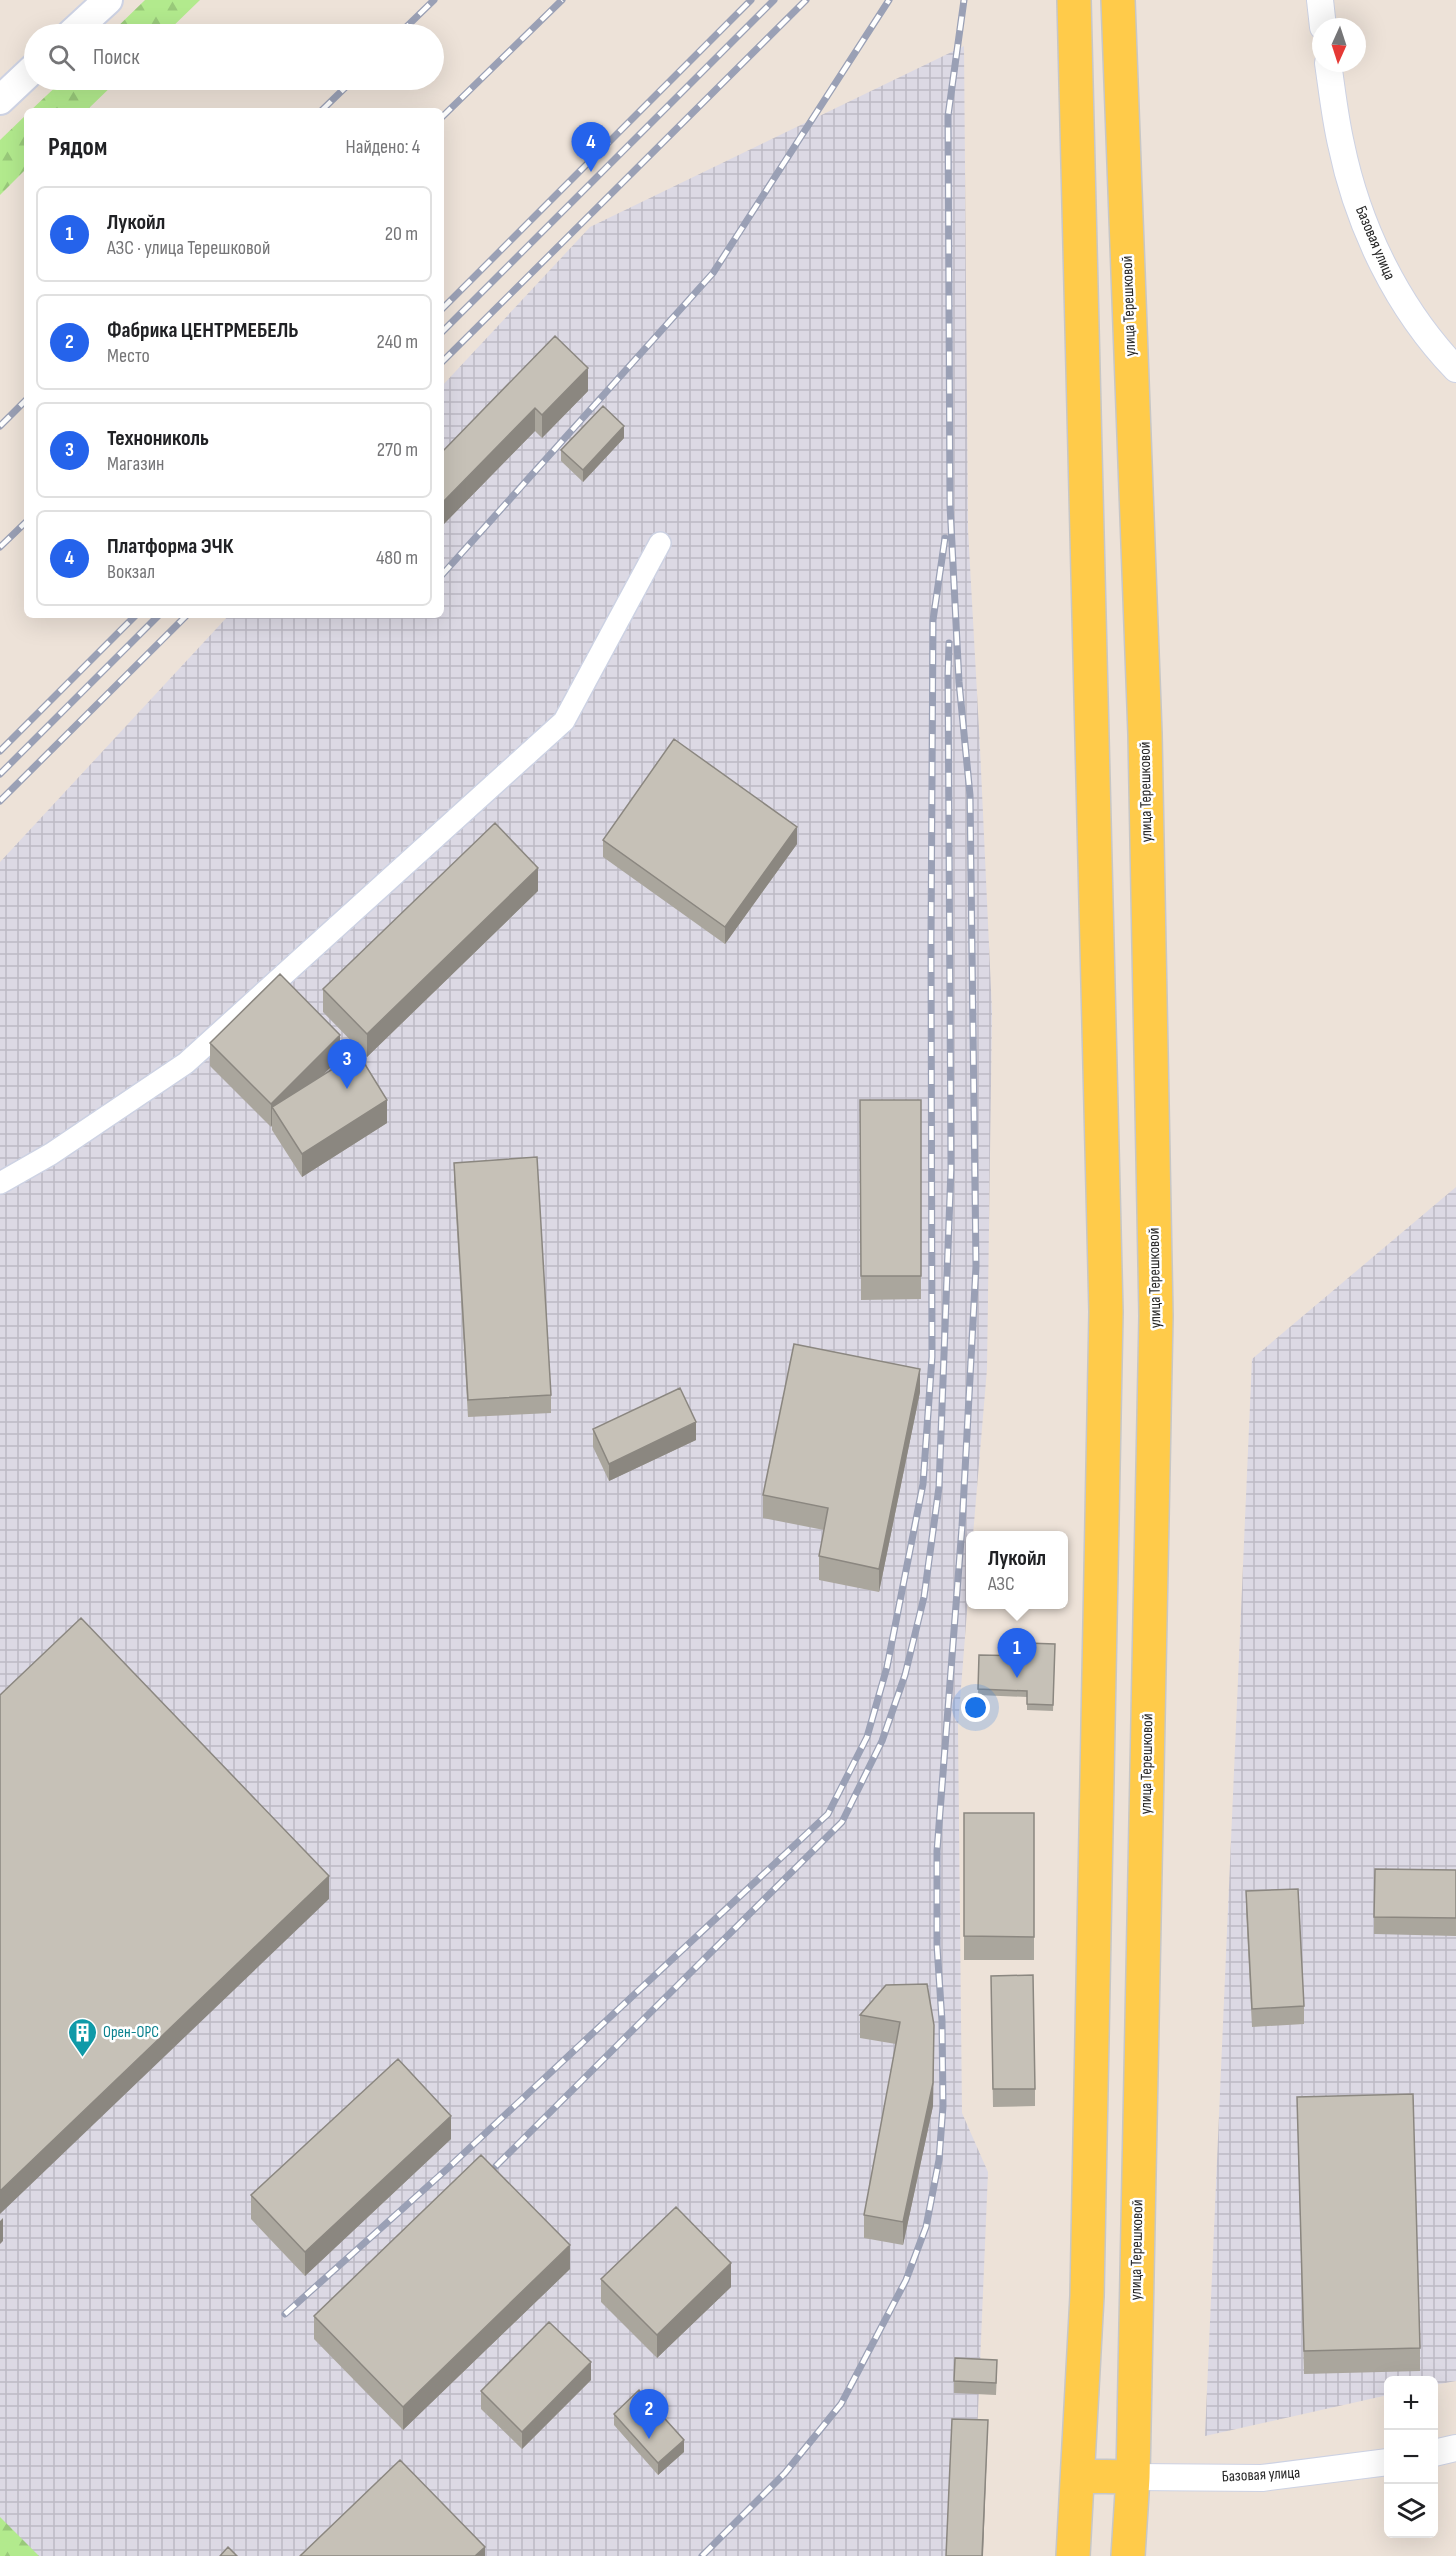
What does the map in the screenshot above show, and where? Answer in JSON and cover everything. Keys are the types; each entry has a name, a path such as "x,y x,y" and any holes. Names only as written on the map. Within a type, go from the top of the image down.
{"main road":[{"path":"82,24 108,0"},
{"name":"улица Терешковой","path":"1118,12 1149,901 1156,1316 1133,2477 1128,2556"},
{"path":"1073,2556 1087,2296 1106,1312 1074,13"},
{"path":"0,100 24,77"},
{"path":"1101,1599 1150,1600"},
{"path":"1078,2476 1133,2477"}],"street":[{"path":"1320,0 1322,18"},
{"name":"Базовая улица","path":"1329,72 1341,145 1364,222 1397,292 1441,354 1456,369"},
{"path":"0,1183 51,1154 186,1063 564,721 660,543"},
{"path":"1438,2452 1456,2448"},
{"name":"Базовая улица","path":"1133,2477 1262,2478 1384,2463"}],"shaded area":[{"path":"964,46 968,529 992,1011 987,1369 973,1531 966,1531 967,1609 958,1726 962,2113 988,2172 972,2556 21,2556 0,2535 0,862 226,618 444,618 444,384 590,227"},
{"path":"1456,1187 1456,2381 1438,2384 1438,2376 1384,2376 1384,2396 1205,2436 1252,1359"}],"green space":[{"path":"145,0 200,0 175,24 120,24"},
{"path":"52,90 108,90 89,108 33,108"},
{"path":"24,117 24,171 0,195 0,140"},
{"path":"0,2517 39,2556 0,2556"}],"building":[{"path":"555,336 588,368 542,415 535,408 444,501 444,450"},
{"path":"603,406 624,426 583,470 561,450"},
{"path":"674,739 797,827 725,927 603,840"},
{"path":"495,823 538,868 367,1034 323,989"},
{"path":"280,974 340,1035 271,1104 210,1043"},
{"path":"358,1053 387,1100 302,1154 272,1107"},
{"path":"860,1100 921,1100 921,1276 861,1276"},
{"path":"537,1157 551,1395 468,1400 454,1163"},
{"path":"794,1344 920,1369 879,1569 819,1556 828,1508 763,1495"},
{"path":"680,1388 696,1422 609,1464 593,1429"},
{"name":"Орен-ОРС","path":"81,1618 329,1876 0,2191 0,1695"},
{"path":"1026,1643 1055,1644 1053,1705 1027,1704 1027,1691 978,1689 979,1655 1025,1656"},
{"path":"964,1813 1034,1813 1034,1937 964,1936"},
{"path":"1375,1869 1456,1870 1456,1918 1374,1917"},
{"path":"1298,1889 1304,2006 1252,2009 1246,1891"},
{"path":"1033,1975 1035,2089 993,2089 991,1976"},
{"path":"927,1984 934,2025 933,2083 903,2222 864,2215 900,2022 860,2015 886,1985"},
{"path":"398,2059 451,2116 305,2252 251,2195"},
{"path":"1413,2094 1420,2348 1304,2351 1297,2097"},
{"path":"481,2155 570,2245 403,2407 314,2316"},
{"path":"676,2207 731,2263 657,2335 601,2279"},
{"path":"549,2322 591,2362 522,2432 481,2391"},
{"path":"955,2358 997,2360 996,2383 954,2381"},
{"path":"639,2390 684,2440 658,2463 614,2414"},
{"path":"952,2419 988,2420 982,2556 946,2556"},
{"path":"400,2460 485,2547 475,2556 300,2556"},
{"path":"228,2547 237,2556 220,2556"}],"railway":[{"path":"409,24 434,0"},
{"path":"444,115 562,0"},
{"path":"444,307 751,0"},
{"path":"444,330 774,0"},
{"path":"444,360 806,0"},
{"path":"444,573 713,273 889,0"},
{"path":"702,2556 785,2473 841,2404 906,2280 926,2227 939,2160 943,2106 942,2021 937,1946 937,1851 962,1527 976,1266 970,795 959,682 950,505 948,116 964,0"},
{"path":"324,108 343,90"},
{"path":"0,426 24,402"},
{"path":"0,547 24,524"},
{"path":"285,2314 447,2169 828,1814 867,1737 887,1667 923,1484 932,1357 933,620 945,538"},
{"path":"0,751 133,618"},
{"path":"0,774 156,618"},
{"path":"0,801 184,618"},
{"path":"496,2166 842,1822 882,1741 905,1675 924,1597 939,1487 951,1169 949,643"}],"place":[{"name":"Платформа ЭЧК","path":"591,172"},
{"name":"Технониколь","path":"347,1089"},
{"name":"Лукойл","path":"1017,1678"},
{"name":"Орен-ОРС","path":"82,2058"},
{"name":"Фабрика ЦЕНТРМЕБЕЛЬ","path":"649,2439"}]}
